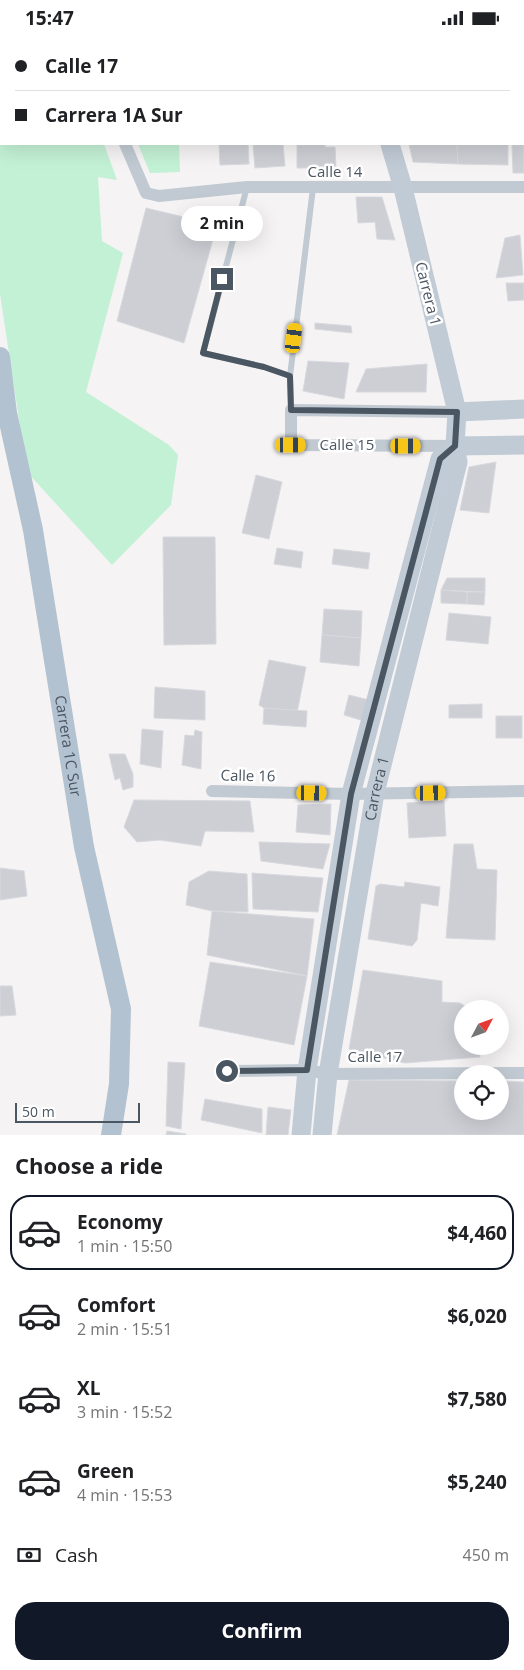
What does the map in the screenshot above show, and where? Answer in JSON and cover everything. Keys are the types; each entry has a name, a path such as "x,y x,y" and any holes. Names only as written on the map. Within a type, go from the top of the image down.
{"main road":[{"name":"Carrera 1","path":"322,1135 328,1074 375,793 458,462 455,446 457,412 390,145"},
{"name":"Carrera 1C Sur","path":"0,357 7,413 33,530 84,847 121,1009 118,1084 111,1135"},
{"path":"457,412 524,409"},
{"name":"Calle 15","path":"455,446 524,445"},
{"name":"Carrera 1","path":"301,1135 307,1070 351,794 440,459 455,446"}],"street":[{"name":"Calle 14","path":"125,145 146,193 159,196 247,187 524,187"},
{"path":"291,410 457,412"},
{"name":"Calle 15","path":"291,410 291,445 455,446"},
{"name":"Calle 16","path":"212,791 351,794 524,791"},
{"name":"Calle 17","path":"227,1071 307,1070 328,1074 524,1073"}],"lane":[{"path":"247,187 203,353 264,367 290,376"},
{"path":"291,410 290,376 313,188"},
{"path":"295,1116 305,1099"}],"green space":[{"path":"0,145 104,145 117,180 98,177 102,241 123,253 86,392 169,445 178,455 171,505 112,565 27,472 0,294"},
{"path":"138,145 179,145 180,172 150,173"}],"building":[{"path":"219,145 248,145 249,164 220,165"},
{"path":"253,145 283,145 285,166 255,168"},
{"path":"297,145 335,147 336,168 297,168"},
{"path":"409,145 457,145 458,164 413,162"},
{"path":"457,145 508,145 508,165 458,164"},
{"path":"512,145 524,145 524,173 513,173"},
{"path":"356,197 382,197 395,240 377,239 375,222 358,223"},
{"path":"146,208 217,225 184,343 117,321"},
{"path":"520,235 523,275 496,278 505,238"},
{"path":"506,283 524,283 524,300 508,301"},
{"path":"315,323 351,326 352,333 315,329"},
{"path":"308,361 349,363 344,399 303,391"},
{"path":"427,364 426,392 356,392 366,369"},
{"path":"496,462 489,513 460,510 469,467"},
{"path":"256,475 282,482 269,539 242,533"},
{"path":"163,537 215,537 216,644 164,645"},
{"path":"277,548 303,552 301,568 274,564"},
{"path":"334,549 370,553 368,569 332,564"},
{"path":"447,578 485,578 485,592 441,590"},
{"path":"441,590 467,592 467,604 441,603"},
{"path":"467,592 485,592 484,605 467,604"},
{"path":"324,609 362,611 361,638 322,635"},
{"path":"449,613 491,617 488,644 446,640"},
{"path":"322,635 361,638 359,666 320,662"},
{"path":"269,660 306,667 297,713 264,708 259,705"},
{"path":"155,687 205,691 205,720 154,718"},
{"path":"349,695 369,700 364,721 344,715"},
{"path":"482,704 482,718 449,718 449,705"},
{"path":"264,708 307,711 306,727 263,724"},
{"path":"496,716 522,716 522,738 496,738"},
{"path":"142,729 163,731 161,768 140,764"},
{"path":"195,730 202,732 201,769 182,765 185,735 194,736"},
{"path":"109,754 125,754 133,774 133,787 123,790 120,778 115,780"},
{"path":"134,800 250,801 254,832 205,831 201,846 160,840 137,842 124,827"},
{"path":"444,801 446,836 409,838 407,803"},
{"path":"331,804 330,835 296,832 298,805"},
{"path":"259,842 330,844 323,869 261,861"},
{"path":"454,844 473,844 477,869 497,870 495,940 446,938"},
{"path":"0,868 24,871 27,896 0,900"},
{"path":"209,871 247,874 248,912 212,911 186,905 189,882"},
{"path":"252,873 323,878 318,912 253,909"},
{"path":"405,882 440,887 438,906 421,903 417,940 412,946 368,939 376,886 380,884 404,887"},
{"path":"212,911 314,919 307,976 207,955"},
{"path":"210,962 307,976 294,1045 199,1026"},
{"path":"363,970 442,981 442,1002 454,1003 454,1055 480,1055 480,1057 405,1063 349,1049"},
{"path":"0,986 12,986 16,1015 0,1016"},
{"path":"168,1062 185,1063 181,1129 166,1126"},
{"path":"349,1080 454,1081 454,1120 509,1120 509,1081 524,1082 524,1135 337,1135"},
{"path":"205,1099 262,1109 262,1133 201,1120"},
{"path":"268,1107 291,1110 288,1135 266,1135"},
{"path":"167,1131 186,1134 186,1135 166,1135"}],"route":[{"path":"222,279 203,353 264,367 290,376 291,410 457,412 455,446 440,459 351,794 307,1070 227,1071"}]}
